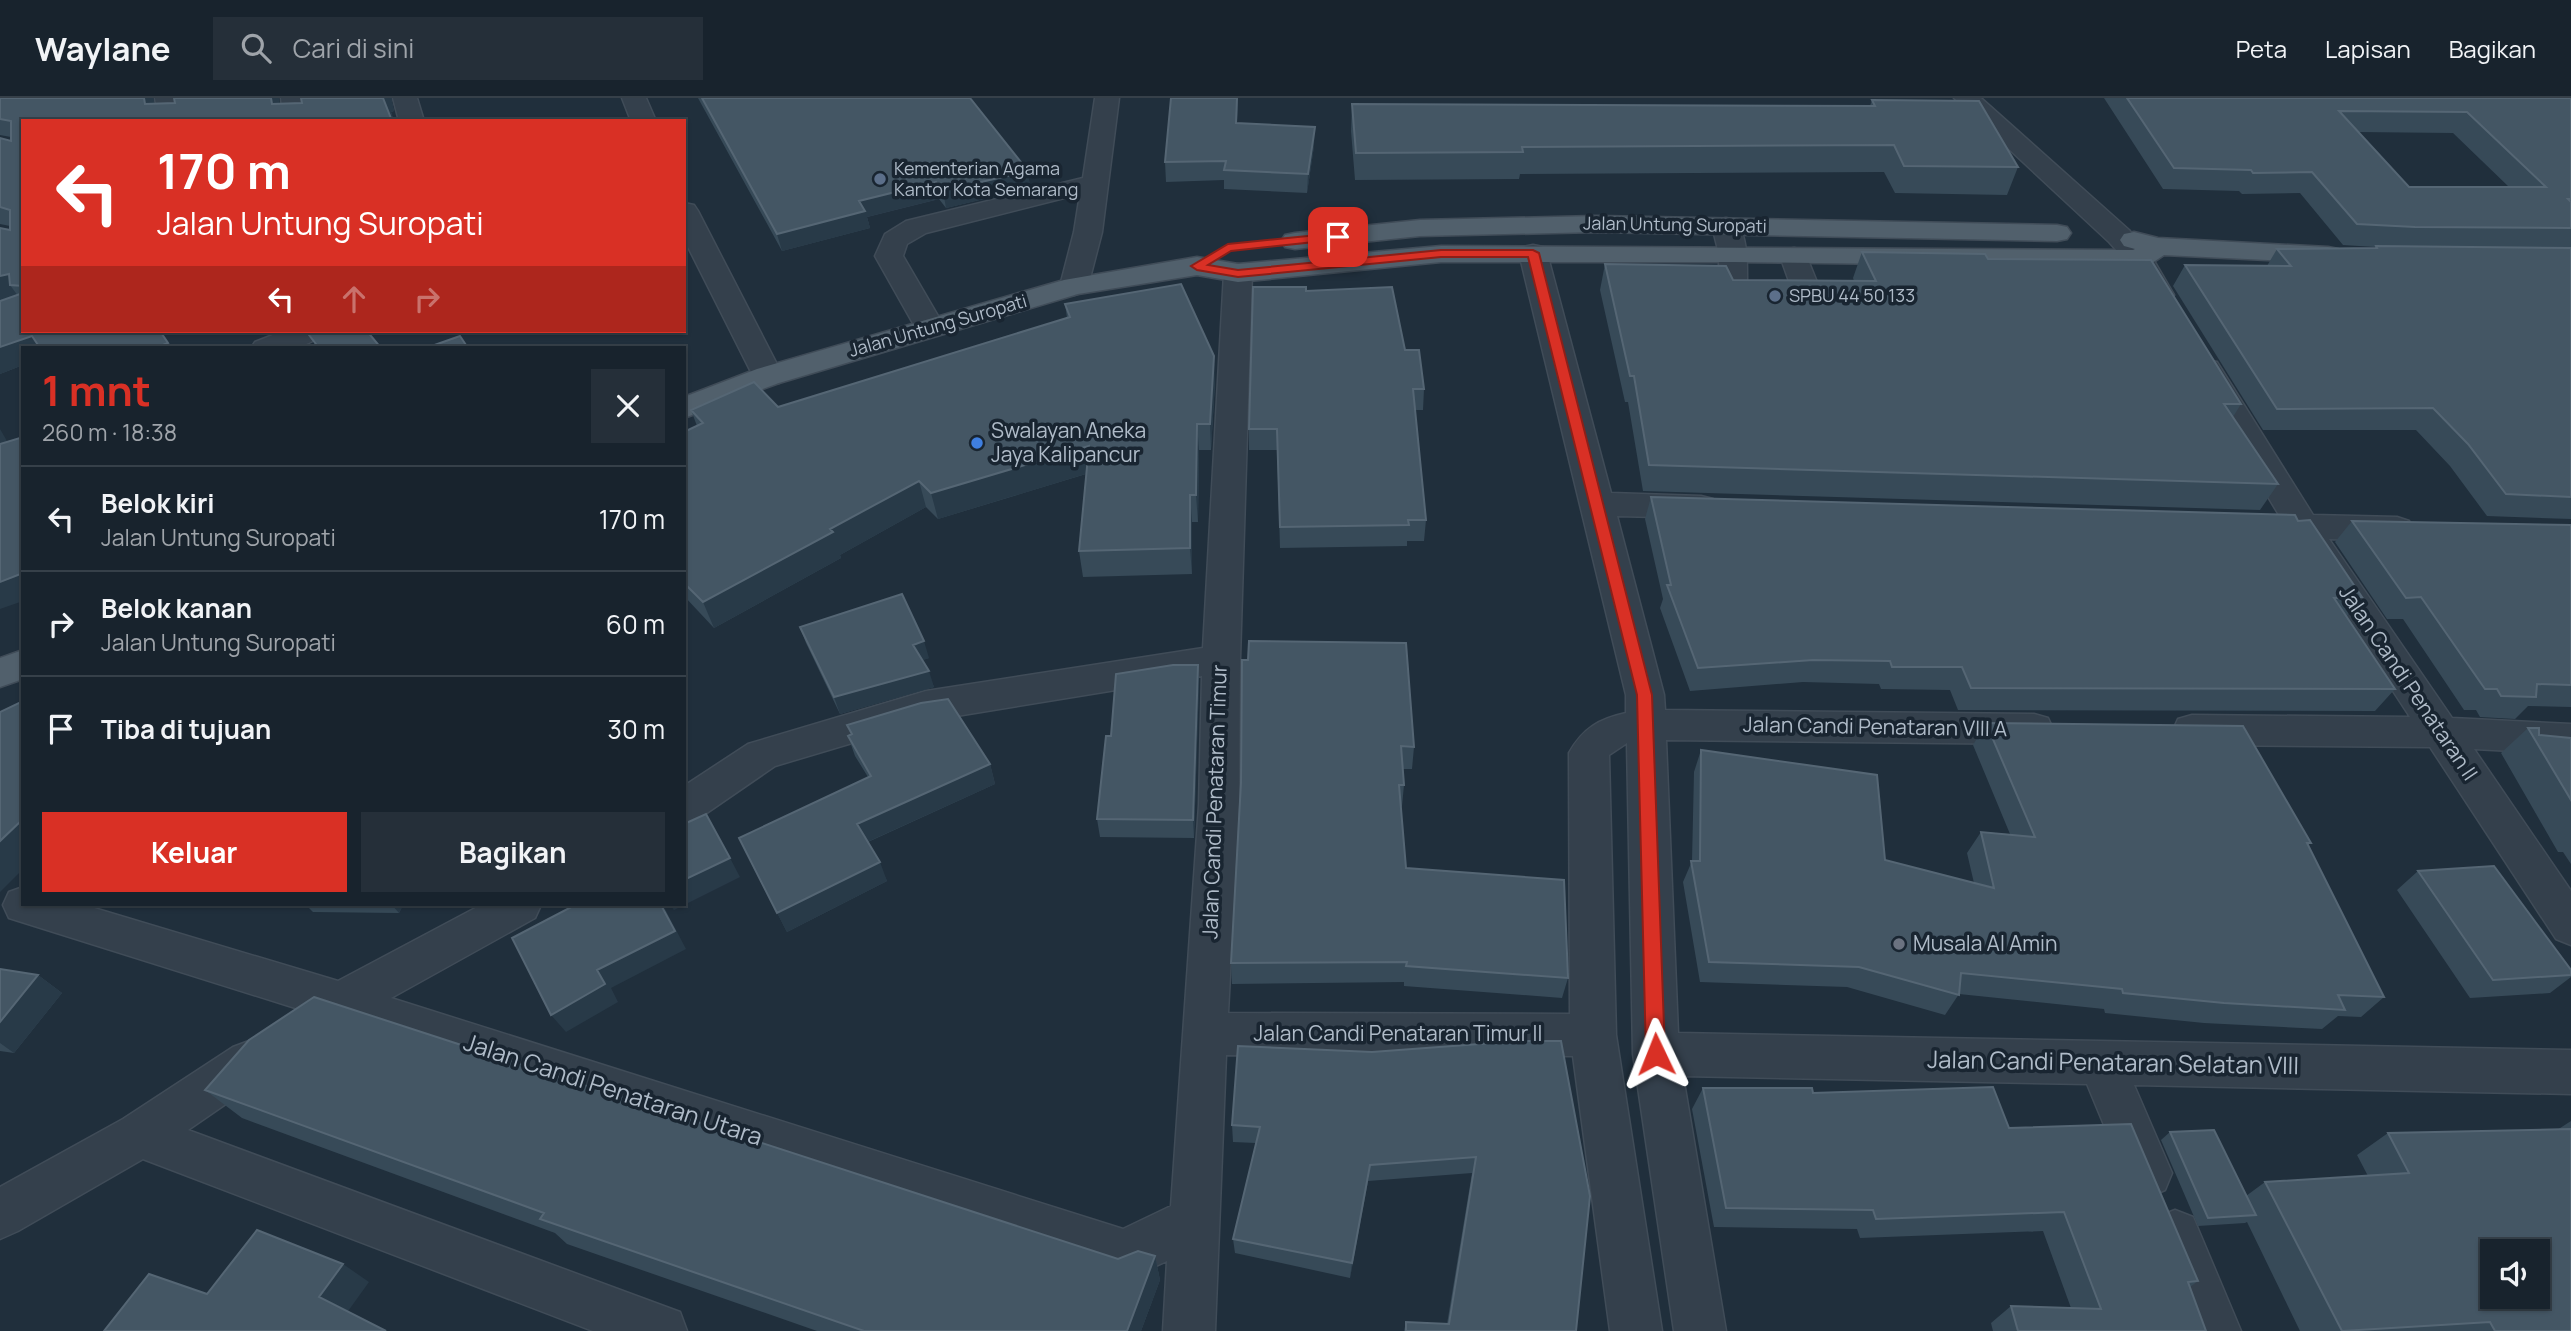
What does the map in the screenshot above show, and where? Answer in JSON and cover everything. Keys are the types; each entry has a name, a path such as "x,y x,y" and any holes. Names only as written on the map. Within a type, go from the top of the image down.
{"main road":[{"name":"Jalan Untung Suropati","path":"686,407 768,376 1074,286 1197,266 1250,254 1420,228 1596,224 1964,229 2139,247 2360,257"},
{"name":"Jalan Untung Suropati","path":"1250,254 1794,256 2139,247"},
{"path":"0,673 21,665"}],"street":[{"path":"167,98 172,119"},
{"path":"293,98 297,119"},
{"path":"405,98 411,119"},
{"path":"634,98 643,119"},
{"path":"1074,286 1088,232 1107,98"},
{"name":"Jalan Candi Penataran II","path":"1966,98 2139,247 2181,330 2233,409 2303,527 2571,926"},
{"path":"930,328 889,256 895,240 916,227 1093,183"},
{"path":"686,215 768,376"},
{"path":"1726,226 1732,254 1733,286 1744,293 1807,292 1794,256"},
{"path":"1533,253 1598,503 1644,695 1656,1054 1700,1331"},
{"name":"Jalan Candi Penataran Timur","path":"1189,1331 1219,805 1221,659 1250,254"},
{"path":"271,346 304,333"},
{"path":"1598,503 1736,508"},
{"path":"2248,525 2424,530"},
{"path":"686,806 762,755 926,706 1221,659"},
{"path":"1636,1331 1593,1035 1589,753 1595,741 1616,729 1646,725"},
{"name":"Jalan Candi Penataran VIII A","path":"1646,725 2063,729"},
{"path":"2161,730 2439,732 2571,739"},
{"name":"Jalan Candi Penataran Utara","path":"0,897 21,904"},
{"name":"Jalan Candi Penataran Utara","path":"26,906 340,1002 1125,1255 1196,1220"},
{"path":"0,1214 139,1135 340,1002 518,906"},
{"name":"Jalan Candi Penataran Timur II","path":"1204,1034 1593,1035"},
{"name":"Jalan Candi Penataran Selatan VIII","path":"1656,1054 2571,1073"},
{"path":"2101,1062 2215,1331"},
{"path":"139,1135 661,1331"}],"building":[{"path":"0,98 144,98 145,104 175,103 174,98 271,98 272,104 302,103 301,98 383,98 391,119 21,119 21,286 10,285 9,274 0,276 0,228 10,230 10,210 0,207 0,138 11,141 11,121 0,119"},
{"path":"702,98 970,98 1028,171 943,191 936,182 859,201 865,211 777,234"},
{"path":"1171,98 1237,98 1236,123 1315,127 1308,174 1224,170 1226,161 1165,162"},
{"path":"2127,98 2571,98 2571,199 2568,199 2571,202 2571,228 2357,224 2312,172 2253,173 2251,170 2174,168","holes":["2339,111 2467,112 2546,187 2409,187"]},
{"path":"1872,100 1979,101 2018,167 1904,166 1894,145 1522,147 1523,152 1356,153 1352,104 1875,106"},
{"path":"2376,246 2571,248 2571,497 2506,494 2468,444 2433,408 2277,409 2185,265 2291,266 2277,249 2377,248"},
{"path":"1862,252 1985,254 1988,259 2151,260 2241,404 2224,404 2278,484 1649,465 1634,376 1630,376 1605,264 1726,266 1733,280 1876,281"},
{"path":"1181,284 1214,356 1210,424 1197,424 1196,495 1190,495 1190,548 1079,551 1089,446 931,493 919,481 830,529 833,532 703,602 686,585 686,431 703,423 691,410 754,382 778,407 1070,317 1065,304"},
{"path":"1253,287 1306,287 1306,291 1392,287 1405,350 1419,350 1424,389 1413,389 1426,520 1408,520 1409,525 1280,527 1277,429 1249,429"},
{"path":"21,294 21,333 161,333 168,343 160,346 39,346 32,336 0,347 0,301"},
{"path":"308,333 369,333 379,346 317,346"},
{"path":"460,336 467,346 432,346"},
{"path":"21,438 21,574 0,582 0,444"},
{"path":"1651,497 2295,515 2298,521 2310,520 2362,597 2334,598 2395,689 1971,688 1962,667 1892,667 1890,661 1813,660 1698,668 1667,585 1671,585"},
{"path":"2352,521 2571,525 2571,685 2537,684 2536,697 2501,696 2497,689 2485,689 2421,597 2406,598"},
{"path":"902,594 924,641 913,645 929,671 834,697 800,627"},
{"path":"1249,641 1406,643 1414,747 1401,746 1404,785 1399,785 1406,868 1564,880 1568,978 1406,966 1407,962 1231,963 1241,783 1242,660 1248,660"},
{"path":"1173,665 1198,665 1193,820 1097,819 1106,736 1111,736 1116,674"},
{"path":"948,699 990,764 857,824 880,862 777,913 739,838 871,776 848,736 852,734 847,725 921,703"},
{"path":"21,702 21,821 0,841 0,712"},
{"path":"1986,723 2243,726 2311,843 2307,843 2384,997 2338,995 2345,1010 2224,1003 2123,993 2122,989 1961,973 1959,995 1859,967 1709,962 1691,861 1700,861 1701,750 1877,775 1885,860 1994,888 1981,832 2035,837"},
{"path":"2528,728 2539,728 2539,735 2571,738 2571,800"},
{"path":"706,814 730,858 686,879 686,823"},
{"path":"2494,866 2571,970 2571,975 2493,980 2418,871"},
{"path":"573,906 662,906 675,931 597,970 605,984 551,1015 512,938"},
{"path":"0,969 38,975 0,1022"},
{"path":"314,997 1118,1259 1138,1251 1155,1256 1127,1331 864,1331 540,1219 544,1213 205,1090 249,1040"},
{"path":"1520,1041 1561,1041 1590,1196 1576,1331 1406,1331 1406,1322 1449,1324 1476,1157 1370,1165 1352,1263 1233,1239 1260,1127 1232,1125 1238,1046 1372,1052"},
{"path":"1993,1087 2009,1128 2131,1124 2198,1281 2188,1282 2206,1331 2018,1331 2011,1306 2101,1309 2064,1212 1876,1219 1873,1210 1726,1208 1703,1088 1812,1088 1813,1093"},
{"path":"2571,1129 2571,1331 2495,1331 2490,1322 2342,1331 2265,1182 2409,1173 2388,1133"},
{"path":"2214,1130 2256,1215 2208,1218 2170,1132"},
{"path":"257,1230 343,1264 319,1297 386,1331 104,1331 149,1274 207,1294"}],"place":[{"name":"Kementerian Agama Kantor Kota Semarang","path":"880,179"},
{"name":"SPBU 44 50 133","path":"1775,296"},
{"name":"Swalayan Aneka Jaya Kalipancur","path":"977,443"},
{"name":"Musala Al Amin","path":"1899,944"}],"route":[{"path":"1338,237 1228,248 1197,266 1238,273 1441,254 1533,253 1598,503 1644,695 1656,1054"}]}
